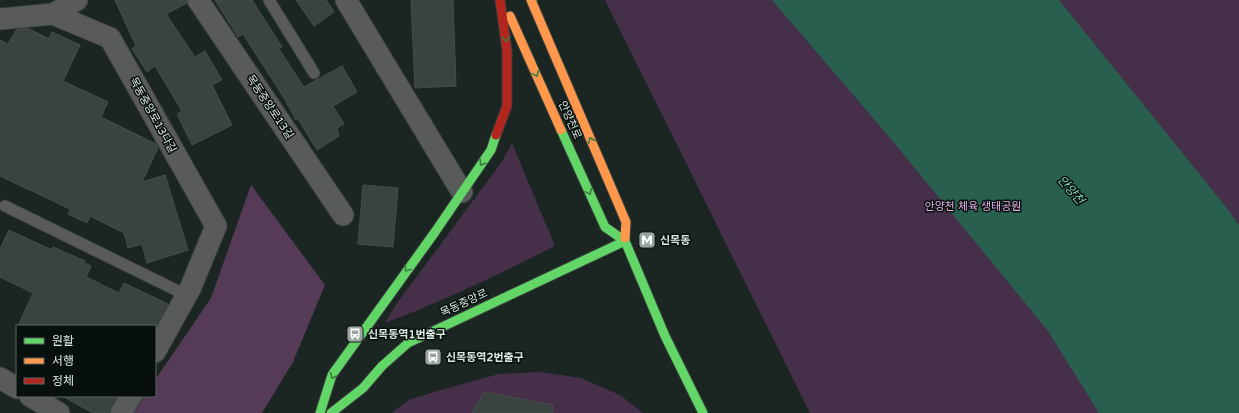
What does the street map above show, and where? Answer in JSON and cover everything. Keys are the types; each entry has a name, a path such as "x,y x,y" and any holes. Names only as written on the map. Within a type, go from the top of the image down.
{"main road":[{"path":"320,413 332,375 491,150 507,106 508,51 501,0"},
{"name":"안양천로","path":"501,0 605,227 625,242"},
{"name":"안양천로","path":"531,1 626,222 625,242 665,336 703,413"},
{"name":"목동중앙로","path":"331,413 363,388 382,366 408,343 625,242"}],"street":[{"path":"53,14 77,0"},
{"name":"목동중앙로13길","path":"198,0 343,215"},
{"path":"346,0 462,192"},
{"name":"목동중앙로13다길","path":"0,19 53,14 110,38 216,226 186,295 156,350"},
{"path":"0,378 16,387"},
{"path":"32,397 59,413"},
{"path":"121,413 130,397"}],"lane":[{"path":"269,0 314,73"},
{"path":"5,206 186,295"}],"green space":[{"name":"안양천 체육 생태공원","path":"605,0 1239,0 1239,413 810,413"},
{"path":"512,143 555,246 492,277 407,315 385,323 397,303 501,163"},
{"path":"541,372 581,378 620,395 643,413 391,413 409,400 499,374"}],"shaded area":[{"path":"251,185 325,285 293,362 262,413 133,413 143,397 156,397 156,379 211,298"}],"water":[{"name":"안양천","path":"772,0 1059,0 1239,225 1239,413 1099,413 1048,331 891,139"}],"building":[{"path":"115,0 186,0 187,3 166,14 195,57 205,51 222,80 212,85 232,125 192,145 177,114 182,111 155,66 147,72 132,49 136,46"},
{"path":"215,0 252,0 282,47 279,49 304,87 342,66 357,92 333,106 344,124 337,128 339,136 317,150 298,119 296,120 284,98 243,34 238,37"},
{"path":"296,0 326,0 334,12 314,26"},
{"path":"411,0 453,0 456,86 415,88"},
{"path":"28,28 49,39 52,32 80,45 63,81 108,102 101,117 156,144 158,148 142,182 165,175 188,250 147,263 142,244 128,248 124,233 90,216 87,223 68,214 70,209 0,176 0,40 8,44 16,30"},
{"path":"363,185 398,188 393,247 358,244"},
{"path":"9,230 52,250 53,247 85,261 82,262 91,266 86,277 119,293 124,283 168,304 156,326 18,325 33,293 0,277 0,249"},
{"path":"484,392 553,405 552,413 472,413"},
{"path":"64,397 117,397 109,413 93,413"}],"traffic: fast":[{"path":"561,130 605,227 625,241"},
{"path":"320,413 332,375 435,232 491,150 496,135"},
{"path":"625,238 665,336 703,413"},
{"path":"331,413 363,388 382,366 408,343 625,241"}],"traffic: slow":[{"path":"531,0 626,222 625,238"},
{"path":"510,16 561,130"}],"traffic: jam":[{"path":"496,135 507,106 507,51 500,0"}],"place":[{"name":"신목동","path":"647,240"},
{"name":"신목동역1번출구","path":"355,334"},
{"name":"신목동역2번출구","path":"433,357"}]}
